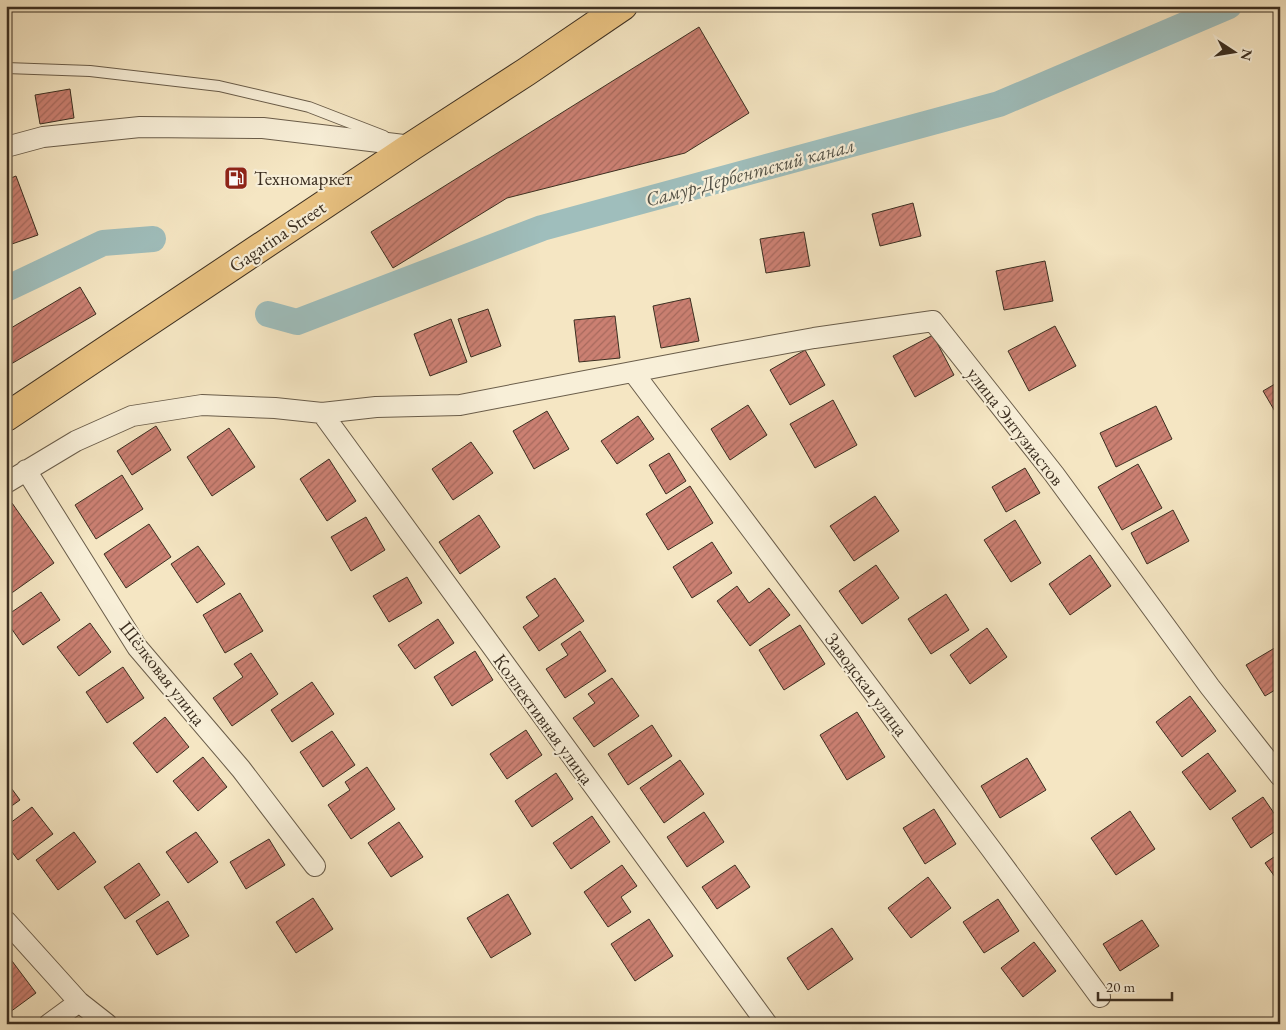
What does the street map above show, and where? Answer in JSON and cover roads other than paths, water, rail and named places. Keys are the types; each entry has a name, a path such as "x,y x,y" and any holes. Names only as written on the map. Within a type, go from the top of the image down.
{"main road":[{"name":"Gagarina Street","path":"6,417 526,72 622,6"}],"street":[{"path":"6,147 43,137 140,127 263,128 412,146"},
{"name":"улица Энтузиастов","path":"633,372 814,338 933,320 1054,474 1210,688 1280,776"},
{"path":"6,483 76,441 132,416 202,405 275,408 322,413 376,407 460,405 633,372"},
{"name":"Заводская улица","path":"633,372 986,841 1100,997"},
{"name":"Коллективная улица","path":"322,413 767,1024"},
{"name":"Шёлковая улица","path":"26,470 137,646 241,769 315,866"},
{"path":"6,921 79,1002 107,1024"},
{"path":"49,1024 79,1002"}],"lane":[{"path":"6,68 90,71 219,86 309,107 412,146"}],"waterway":[{"name":"Самур-Дербентский канал","path":"268,314 297,322 542,228 999,104 1229,6"},
{"name":"Самур-Дербентский канал","path":"6,289 103,243 153,239"}],"place":[{"name":"Техномаркет","path":"236,178"}]}
